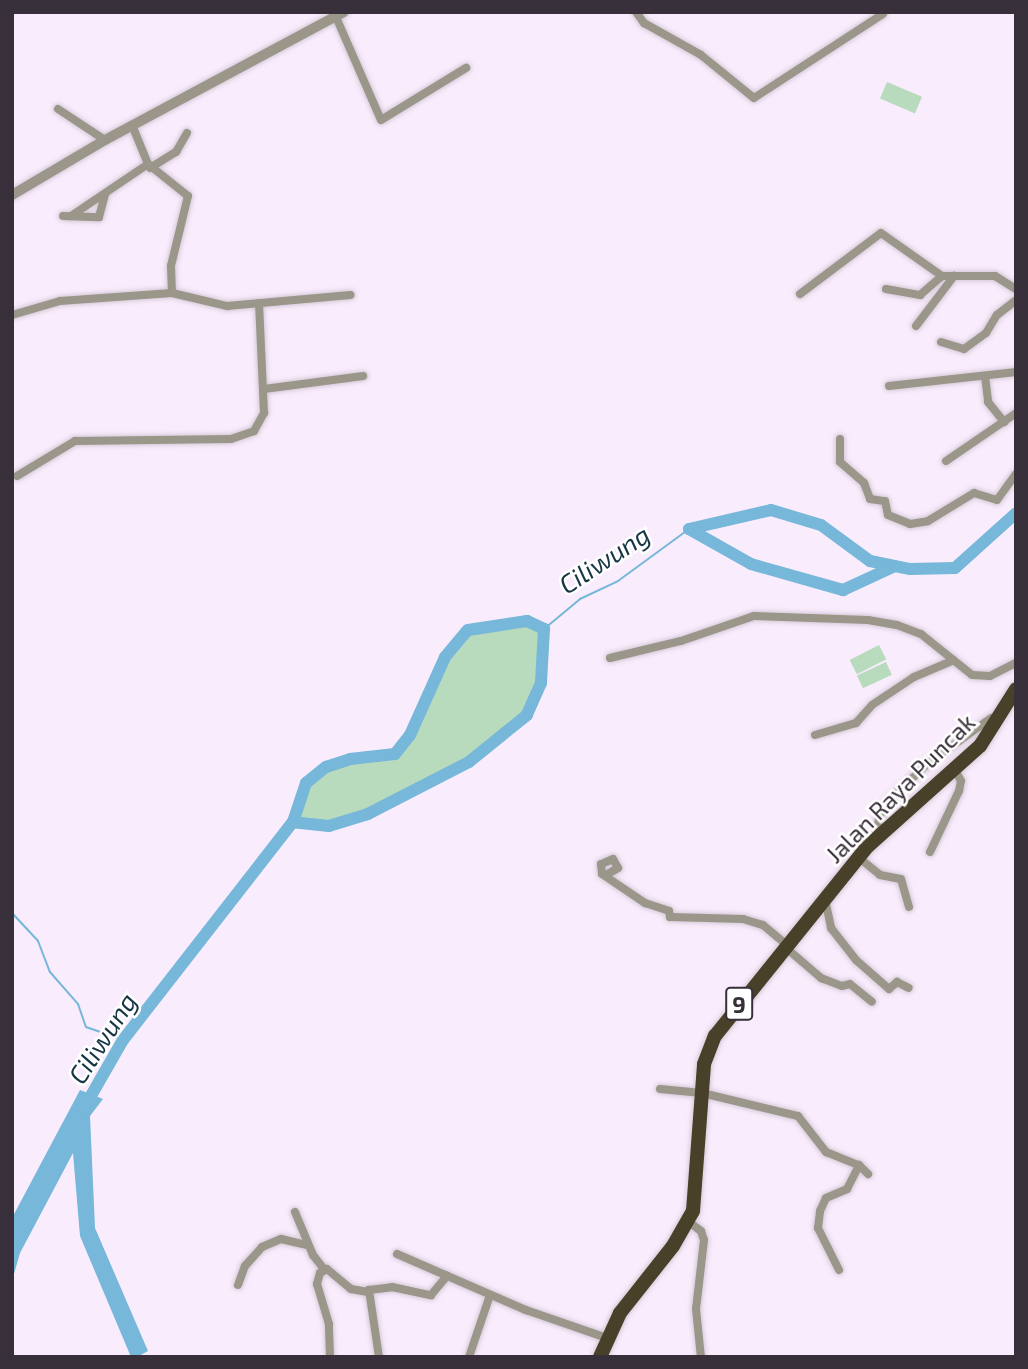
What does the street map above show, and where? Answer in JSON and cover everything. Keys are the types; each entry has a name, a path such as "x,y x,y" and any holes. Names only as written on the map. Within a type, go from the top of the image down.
{"highway":[{"name":"Jalan Raya Puncak","path":"600,1357 607,1338 689,1222 698,1182 704,1064 715,1036 825,896 877,836 956,772 989,735 1016,689"}],"street":[{"path":"636,12 644,23 701,55 754,98 883,14"},
{"path":"12,195 132,125 340,14 382,120 466,68"},
{"path":"58,109 105,140"},
{"path":"132,125 149,166 188,196 170,266 172,293"},
{"path":"105,194 101,216 67,216 176,152 187,133"},
{"path":"800,293 881,233 942,276 995,276 1016,289"},
{"path":"886,289 920,295 942,276"},
{"path":"916,326 954,276"},
{"path":"12,315 60,301 172,293 188,293 222,306 351,295"},
{"path":"941,342 964,349 986,333 997,315 1016,300"},
{"path":"17,477 75,441 231,439 248,434 263,419 259,303"},
{"path":"889,386 1016,372"},
{"path":"264,389 363,376"},
{"path":"985,376 988,402 1004,422"},
{"path":"946,461 1016,414"},
{"path":"840,439 840,462 864,483 870,499 885,501 888,515 910,524 928,521 974,493 997,500 1016,474"},
{"path":"610,658 681,642 754,616 874,620 921,634 979,677 994,675 1016,663"},
{"path":"816,735 856,723 872,705 914,677 954,660"},
{"path":"877,836 879,817 888,802 927,764 991,718"},
{"path":"930,852 959,791 961,781 956,772"},
{"path":"858,857 880,876 901,880 909,907"},
{"path":"606,876 645,903 669,912 670,917 743,919 763,925 821,978 842,986 850,984 872,1002"},
{"path":"825,896 826,918 838,940 889,989 897,982 909,988"},
{"path":"660,1089 702,1093 788,1111 798,1116 833,1157 859,1165 867,1174"},
{"path":"839,1270 818,1228 820,1211 826,1198 847,1189 859,1165"},
{"path":"295,1212 308,1245 324,1269 351,1289 368,1292 384,1286 431,1295 447,1276"},
{"path":"689,1222 701,1231 704,1240 696,1309 701,1357"},
{"path":"238,1285 245,1266 262,1247 281,1239 308,1245"},
{"path":"397,1255 526,1311 607,1338"},
{"path":"324,1269 317,1284 329,1324 330,1357"},
{"path":"368,1292 379,1357"},
{"path":"469,1357 490,1295"}],"green space":[{"path":"887,82 922,97 915,113 880,99"},
{"path":"527,621 544,629 541,683 527,715 469,762 368,814 329,826 293,822 306,783 326,767 395,753 410,735 445,657 468,630"},
{"path":"879,645 886,659 857,674 850,660"},
{"path":"886,662 892,675 863,688 857,676"}],"water":[{"path":"80,1090 103,1099 90,1116 95,1228 148,1351 137,1357 131,1357 80,1236 73,1153 20,1253 12,1281 12,1218"}],"waterway":[{"path":"689,529 771,510 821,525 870,561 910,569 955,568 1016,513"},
{"name":"Ciliwung","path":"544,629 580,599 618,581 689,529"},
{"path":"689,529 751,564 843,590 895,566"},
{"name":"Ciliwung","path":"84,1108 123,1040 293,822 306,783 326,767 350,759 395,754 410,735 445,657 468,630 527,621 544,629 541,683 527,715 469,762 368,814 329,826 293,822"},
{"path":"12,913 38,941 50,972 78,1004 86,1027 123,1040"}]}
